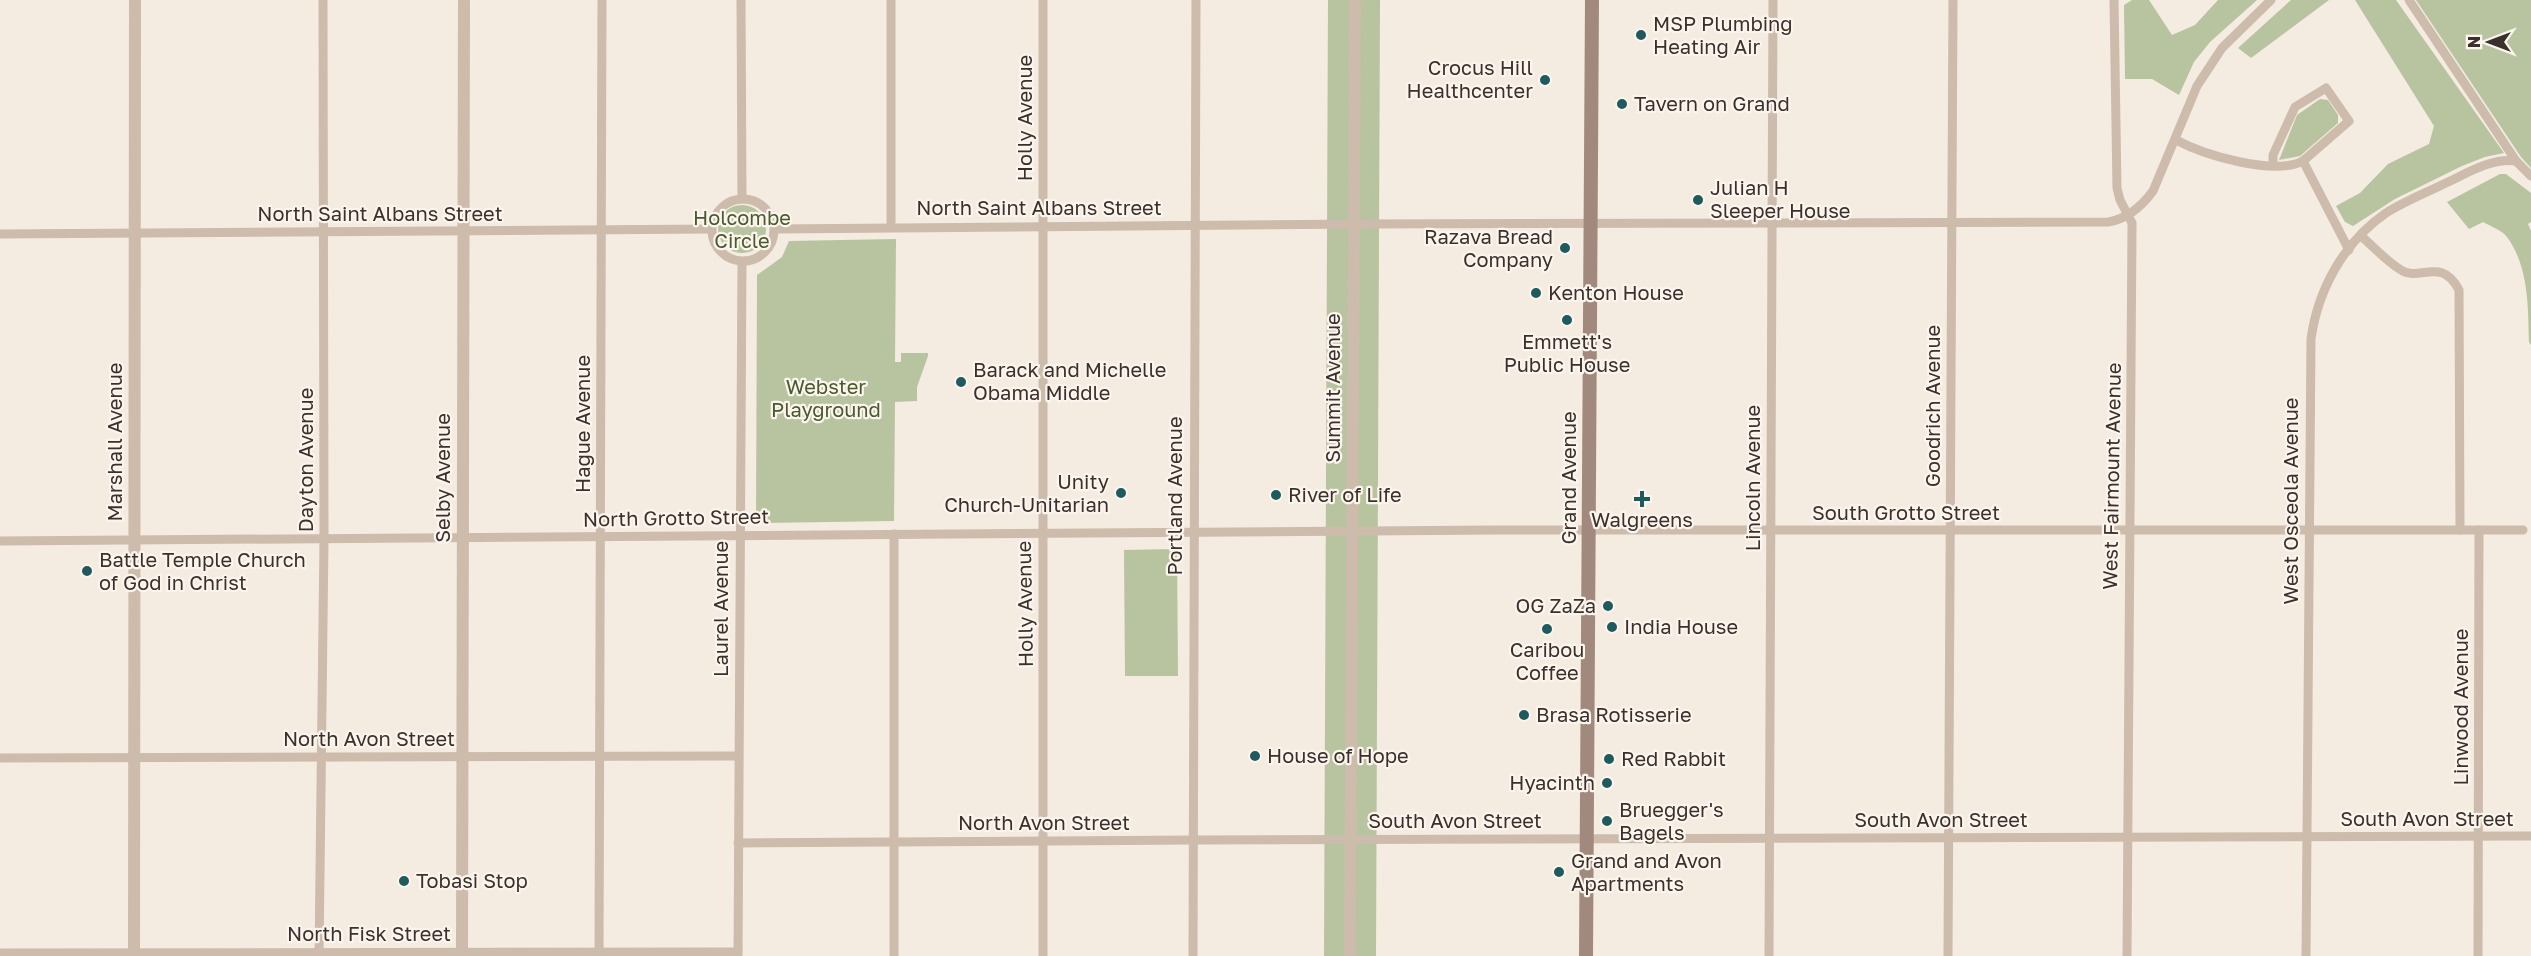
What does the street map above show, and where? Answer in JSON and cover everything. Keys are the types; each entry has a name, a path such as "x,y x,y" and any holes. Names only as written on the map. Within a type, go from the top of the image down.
{"main road":[{"name":"Grand Avenue","path":"1586,956 1592,0"}],"street":[{"name":"Marshall Avenue","path":"134,954 135,0"},
{"name":"Dayton Avenue","path":"320,954 325,232 323,0"},
{"name":"Selby Avenue","path":"462,954 464,0"},
{"name":"Hague Avenue","path":"599,953 602,0"},
{"path":"741,0 742,199"},
{"path":"891,0 891,227"},
{"name":"Holly Avenue","path":"1043,0 1043,956"},
{"name":"Portland Avenue","path":"1193,956 1196,0"},
{"name":"Summit Avenue","path":"1350,956 1355,0"},
{"name":"Lincoln Avenue","path":"1769,956 1773,0"},
{"name":"Goodrich Avenue","path":"1948,956 1953,0"},
{"name":"West Fairmount Avenue","path":"2114,0 2117,188 2120,200 2132,224 2127,956"},
{"path":"2129,214 2144,203 2154,191 2197,86 2222,48 2271,0"},
{"path":"2409,0 2516,161 2531,176"},
{"path":"2176,140 2192,148 2243,161 2273,166 2295,165 2349,121 2326,88 2295,107 2273,155 2273,166"},
{"path":"2303,160 2349,250"},
{"name":"West Osceola Avenue","path":"2306,956 2311,339 2317,308 2328,278 2361,236 2386,213 2472,171 2505,160 2516,161"},
{"path":"742,199 763,205 770,213 775,229 768,249 752,260 742,262 720,251 714,242 711,229 714,217 726,203 742,199"},
{"name":"North Saint Albans Street","path":"775,229 1354,224 1953,224 2108,222 2129,214"},
{"name":"North Saint Albans Street","path":"0,234 135,235 711,229"},
{"path":"2361,236 2400,270 2441,272 2451,278 2459,290 2460,530"},
{"name":"Laurel Avenue","path":"738,954 742,262"},
{"path":"2479,530 2523,530"},
{"name":"South Grotto Street","path":"1352,532 2479,530"},
{"name":"Linwood Avenue","path":"2478,956 2479,530"},
{"name":"North Grotto Street","path":"0,541 1352,532"},
{"path":"894,534 894,956"},
{"name":"North Avon Street","path":"0,758 738,756"},
{"name":"South Avon Street","path":"1351,839 2531,836"},
{"name":"North Avon Street","path":"738,843 1351,839"},
{"name":"North Fisk Street","path":"0,952 738,954"}],"green space":[{"path":"1328,0 1380,0 1376,956 1324,956"},
{"path":"2132,0 2149,0 2172,35 2195,25 2218,0 2257,0 2210,42 2194,62 2179,95 2152,79 2125,79 2124,5"},
{"path":"2291,0 2329,0 2251,58 2238,48"},
{"path":"2355,0 2396,0 2504,153 2462,166 2395,199 2353,226 2345,222 2336,206 2360,193 2388,164 2429,144 2434,126"},
{"path":"2416,0 2531,0 2531,168 2521,157"},
{"path":"2320,99 2328,100 2338,115 2338,123 2300,156 2279,160 2297,115"},
{"path":"2500,174 2506,174 2531,193 2531,222 2528,224 2531,231 2531,345 2526,288 2520,261 2514,249 2505,235 2483,222 2469,229 2447,202"},
{"name":"Holcombe Circle","path":"742,205 759,212 766,229 759,246 742,253 725,246 718,229 725,212"},
{"name":"Webster Playground","path":"896,239 895,362 901,362 901,353 928,353 928,356 917,387 917,401 895,402 894,521 756,523 757,275 782,257 789,241"},
{"path":"1177,549 1178,676 1125,676 1124,550"}],"place":[{"name":"MSP Plumbing Heating Air","path":"1641,35"},
{"name":"Crocus Hill Healthcenter","path":"1545,80"},
{"name":"Tavern on Grand","path":"1622,104"},
{"name":"Julian H Sleeper House","path":"1698,200"},
{"name":"Razava Bread Company","path":"1565,248"},
{"name":"Kenton House","path":"1536,293"},
{"name":"Emmett's Public House","path":"1567,320"},
{"name":"Barack and Michelle Obama Middle","path":"961,382"},
{"name":"Unity Church-Unitarian","path":"1121,493"},
{"name":"River of Life","path":"1276,495"},
{"name":"Walgreens","path":"1642,499"},
{"name":"Battle Temple Church of God in Christ","path":"87,571"},
{"name":"OG ZaZa","path":"1608,606"},
{"name":"India House","path":"1612,627"},
{"name":"Caribou Coffee","path":"1547,629"},
{"name":"Brasa Rotisserie","path":"1524,715"},
{"name":"House of Hope","path":"1255,756"},
{"name":"Red Rabbit","path":"1609,759"},
{"name":"Hyacinth","path":"1607,783"},
{"name":"Bruegger's Bagels","path":"1607,821"},
{"name":"Grand and Avon Apartments","path":"1559,872"},
{"name":"Tobasi Stop","path":"404,881"}]}
